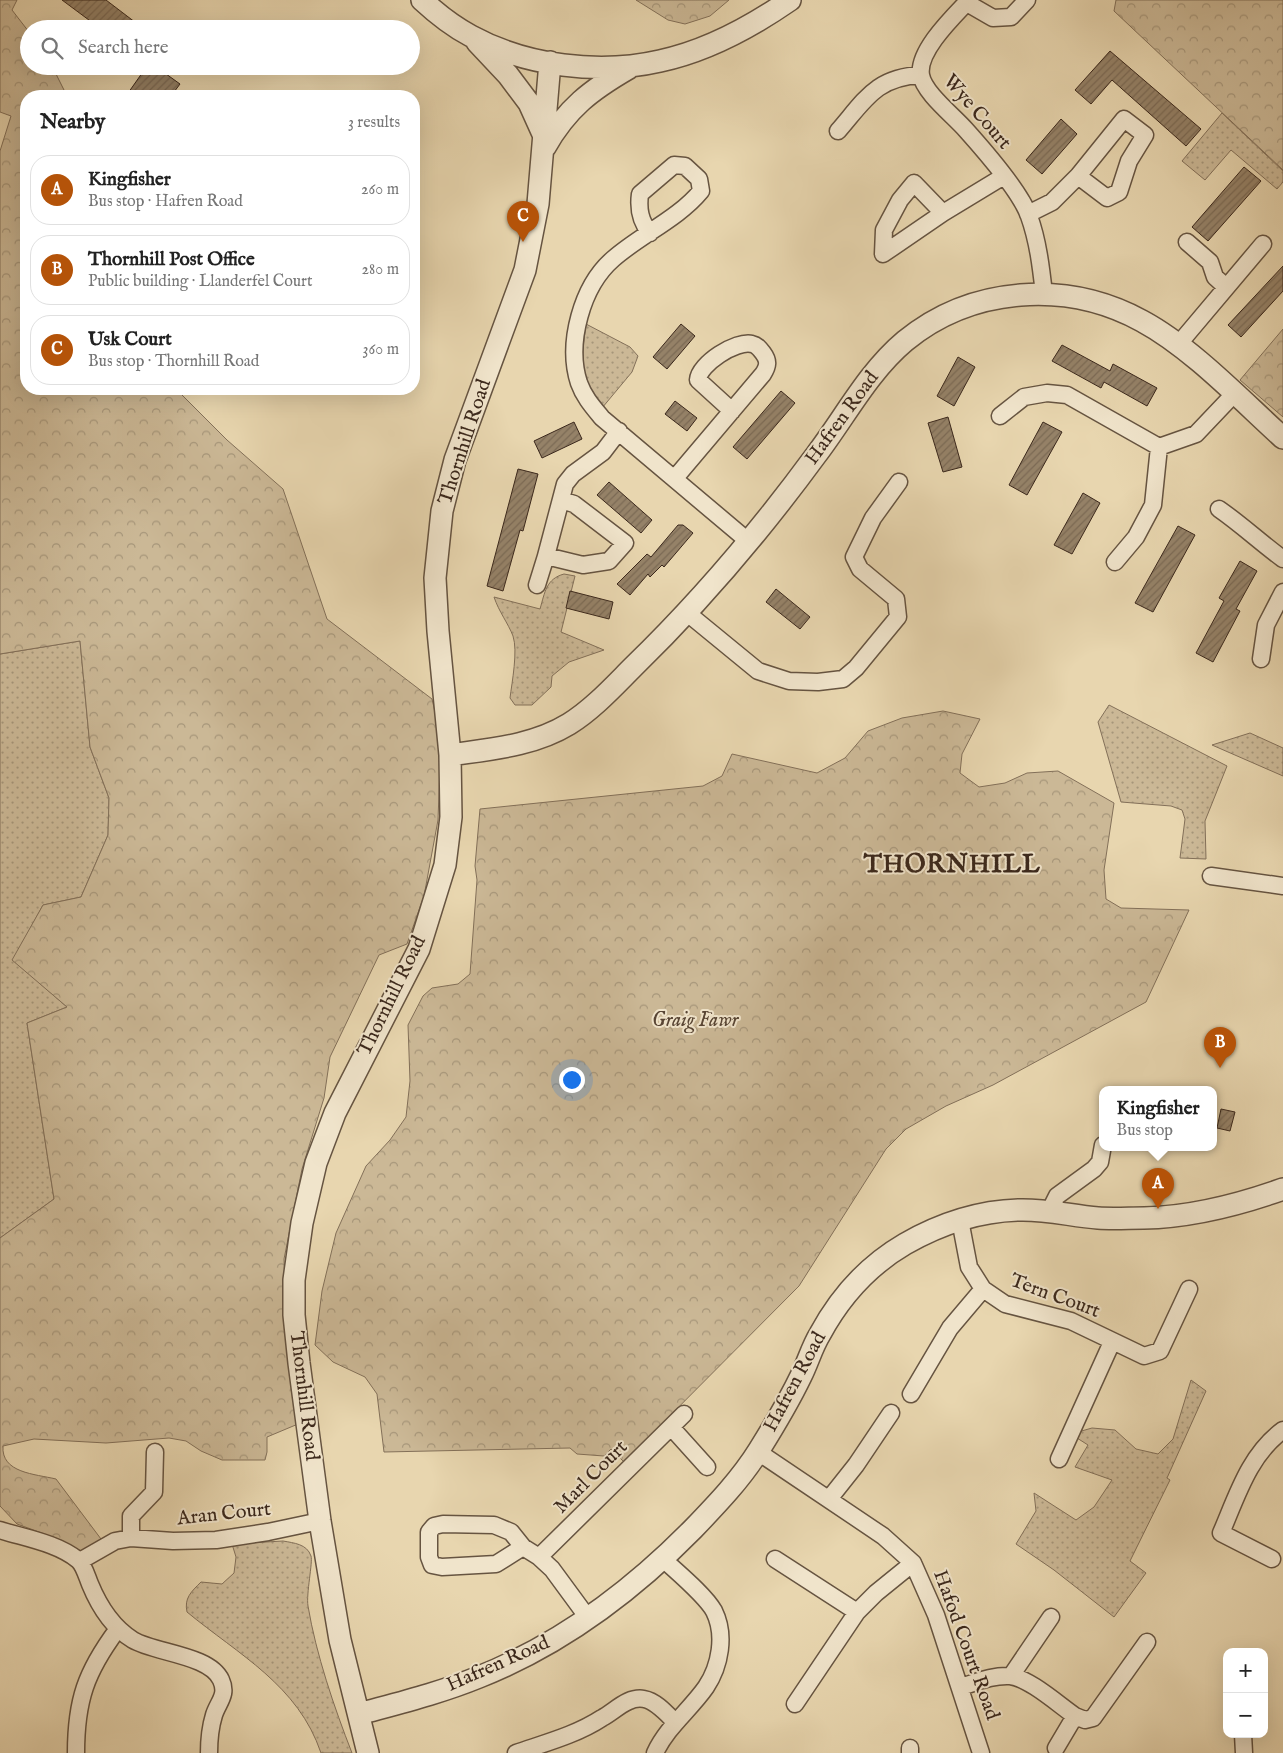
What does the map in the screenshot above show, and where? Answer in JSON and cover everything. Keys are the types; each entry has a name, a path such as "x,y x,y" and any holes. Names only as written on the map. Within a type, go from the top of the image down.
{"street":[{"path":"422,0 471,36 508,75 529,102 544,143"},
{"path":"471,36 510,52 550,62 611,68 631,67 662,61 704,47 738,32 790,0"},
{"name":"Wye Court","path":"1027,0 1011,17 993,18 968,1 932,42 923,58 921,74 927,89 966,130 1004,176 1028,214 1038,248 1044,294"},
{"name":"Thornhill Road","path":"368,1753 340,1640 320,1521 294,1315 294,1280 302,1223 316,1163 334,1113 419,949 445,865 451,817 450,755 435,578 442,511 468,420 499,346 525,270 538,204 550,62"},
{"path":"544,143 584,96 631,67"},
{"name":"Wye Court","path":"838,131 876,87 900,76 921,74"},
{"path":"1028,214 1052,202 1078,176 1124,119 1145,135 1129,161 1118,192 1107,198 1078,176"},
{"name":"Wye Court","path":"942,213 1004,176"},
{"path":"650,233 613,259 588,293 576,336 575,360 579,382 589,403 618,431 748,541"},
{"path":"1187,242 1210,262 1215,278 1226,287"},
{"path":"1178,346 1263,244"},
{"name":"Hafren Road","path":"450,755 516,745 544,737 570,723 597,703 686,612 748,541 816,456 885,359 906,340 926,326 976,302 1044,294 1092,300 1143,322 1178,346 1283,438"},
{"path":"1000,416 1024,397 1047,393 1067,395 1159,446 1196,434 1234,394"},
{"path":"675,478 732,411"},
{"path":"537,585 565,484 573,474 603,452 618,431"},
{"path":"1115,562 1136,537 1153,505 1159,446"},
{"path":"686,612 758,671 789,681 818,682 843,679 856,668 898,617 896,599 860,570 854,557 873,518 899,482"},
{"path":"546,556 583,565 598,563 609,561 625,543 574,504 560,500"},
{"path":"1219,508 1283,559"},
{"path":"1261,659 1266,625 1283,592"},
{"path":"1211,876 1283,886"},
{"path":"1049,1212 1057,1196 1094,1169 1100,1162 1102,1151"},
{"name":"Hafren Road","path":"359,1714 479,1677 530,1654 622,1596 663,1559 723,1498 758,1452 802,1375 819,1335 856,1283 903,1245 934,1228 991,1212 1021,1210 1100,1218 1148,1218 1200,1213 1248,1201 1283,1189"},
{"name":"Tern Court","path":"960,1220 969,1267 983,1289 1005,1304 1071,1321 1144,1356 1160,1352 1189,1289"},
{"name":"Tern Court","path":"911,1394 950,1328 983,1289"},
{"name":"Tern Court","path":"1059,1459 1112,1342"},
{"path":"829,1499 856,1465 891,1413"},
{"name":"Marl Court","path":"539,1556 684,1414"},
{"path":"671,1427 707,1467"},
{"path":"1272,1559 1221,1533 1243,1482 1259,1452 1283,1430"},
{"name":"Aran Court","path":"131,1538 131,1516 154,1492 155,1452"},
{"name":"Hafod Court Road","path":"758,1452 883,1536 913,1563 936,1615 982,1753"},
{"name":"Aran Court","path":"80,1561 115,1540 131,1538 173,1541 216,1540 320,1521"},
{"path":"523,1547 496,1564 442,1566 432,1564 429,1557 429,1532 434,1526 442,1524 494,1525 511,1532 523,1547 539,1556 552,1569 588,1618"},
{"path":"0,1530 63,1550 80,1561 96,1599 117,1630 135,1641 199,1662 216,1671 222,1682 224,1697 214,1713 209,1736 209,1753"},
{"path":"655,1753 675,1722 706,1688 719,1661 720,1634 713,1611 663,1559"},
{"path":"776,1559 857,1612"},
{"path":"795,1704 857,1612 876,1593 913,1563"},
{"path":"1011,1676 1051,1617"},
{"path":"76,1753 78,1709 85,1686 100,1652 117,1630"},
{"path":"961,1687 992,1677 1011,1676 1026,1682 1075,1716 1085,1720 1093,1718 1147,1642"},
{"path":"516,1753 575,1733 603,1718 625,1702 644,1699 660,1708 675,1722"},
{"path":"1056,1748 1075,1716"},
{"path":"1243,1738 1244,1753"}],"green space":[{"path":"0,0 17,0 12,10 20,20 20,75 56,75 64,90 20,90 20,395 182,395 227,440 283,489 327,619 432,699 441,738 438,820 424,896 407,944 379,955 330,1057 324,1098 302,1169 284,1259 287,1353 298,1424 267,1437 265,1460 222,1460 201,1451 186,1441 169,1438 106,1443 34,1439 3,1446 7,1462 13,1467 21,1471 56,1479 101,1539 81,1551 61,1540 17,1524 0,1506 0,1238 54,1199 27,1023 67,1007 12,960 43,905 81,897 108,835 109,798 90,747 80,641 0,654 0,151 11,116 0,112"},
{"path":"636,0 729,0 710,16 685,24 668,20"},
{"path":"1116,0 1283,0 1283,170 1114,11"},
{"path":"1222,113 1283,171 1283,182 1277,189 1231,150 1205,180 1182,161"},
{"path":"586,324 630,347 638,356 632,372 602,408 590,387 584,368 583,348"},
{"path":"1283,329 1283,417 1240,380"},
{"path":"564,574 575,576 561,632 604,650 569,662 552,676 551,687 532,705 515,705 510,698 515,650 513,636 494,597 540,609 547,587 553,579"},
{"path":"80,641 90,747 109,798 108,835 81,897 43,905 13,960 67,1007 27,1023 54,1199 0,1238 0,654"},
{"path":"1109,705 1227,766 1205,821 1206,859 1180,858 1185,819 1182,810 1171,806 1121,802 1098,722"},
{"name":"Graig Fawr","path":"943,711 980,719 962,754 960,773 979,787 1005,783 1027,773 1058,771 1114,803 1104,870 1106,899 1121,908 1189,910 1146,1002 993,1085 946,1106 906,1129 886,1149 799,1286 624,1462 611,1449 604,1456 577,1454 570,1448 384,1452 377,1394 365,1377 333,1362 315,1345 322,1291 336,1233 366,1166 390,1140 406,1117 410,1081 408,1025 423,996 432,988 458,984 470,974 477,880 475,866 480,809 703,786 722,776 732,754 817,773 845,758 868,731 902,718"},
{"path":"1250,733 1283,748 1283,776 1212,745"},
{"path":"1191,1380 1206,1391 1167,1478 1170,1480 1130,1561 1146,1573 1114,1617 1054,1570 1016,1544 1036,1511 1034,1493 1076,1520 1094,1507 1112,1480 1075,1467 1088,1445 1077,1438 1078,1432 1092,1428 1115,1430 1136,1449 1158,1454 1173,1439"},
{"path":"283,1541 296,1543 306,1549 311,1556 308,1606 311,1624 326,1680 352,1753 321,1753 311,1729 298,1708 282,1690 265,1673 187,1612 187,1599 201,1582 222,1584 234,1573 236,1557 232,1544"}],"building":[{"path":"62,0 106,0 132,20 89,20"},
{"path":"1110,51 1201,129 1186,146 1112,80 1091,104 1075,90"},
{"path":"141,75 168,75 180,84 176,90 130,90"},
{"path":"1061,119 1077,134 1042,174 1026,160"},
{"path":"1244,167 1261,181 1208,241 1192,227"},
{"path":"1283,266 1283,291 1241,337 1228,325"},
{"path":"681,324 695,336 667,369 653,357"},
{"path":"1062,345 1110,371 1113,364 1157,388 1147,406 1104,382 1101,388 1052,361"},
{"path":"958,357 975,367 954,406 937,396"},
{"path":"781,391 795,403 747,459 733,447"},
{"path":"675,401 697,418 687,431 665,414"},
{"path":"948,417 962,467 943,472 928,423"},
{"path":"574,422 582,439 542,458 534,441"},
{"path":"1043,422 1062,432 1027,495 1009,485"},
{"path":"518,469 538,474 523,531 520,530 503,591 487,586"},
{"path":"609,482 652,520 641,533 597,495"},
{"path":"1083,493 1100,503 1072,554 1054,545"},
{"path":"678,525 683,525 693,533 664,567 662,565 650,577 648,574 630,595 617,584 647,554 651,557"},
{"path":"1178,526 1195,535 1153,612 1135,603"},
{"path":"1240,561 1257,571 1236,609 1240,611 1213,662 1196,653 1224,601 1219,598"},
{"path":"776,589 810,617 800,629 766,602"},
{"path":"570,591 613,602 609,619 566,608"},
{"path":"1221,1109 1235,1112 1230,1131 1217,1128"}],"place":[{"name":"Usk Court","path":"523,242"},
{"name":"Thornhill Post Office","path":"1220,1068"},
{"name":"Kingfisher","path":"1158,1209"}],"district":[{"name":"THORNHILL","path":"952,865"}]}
